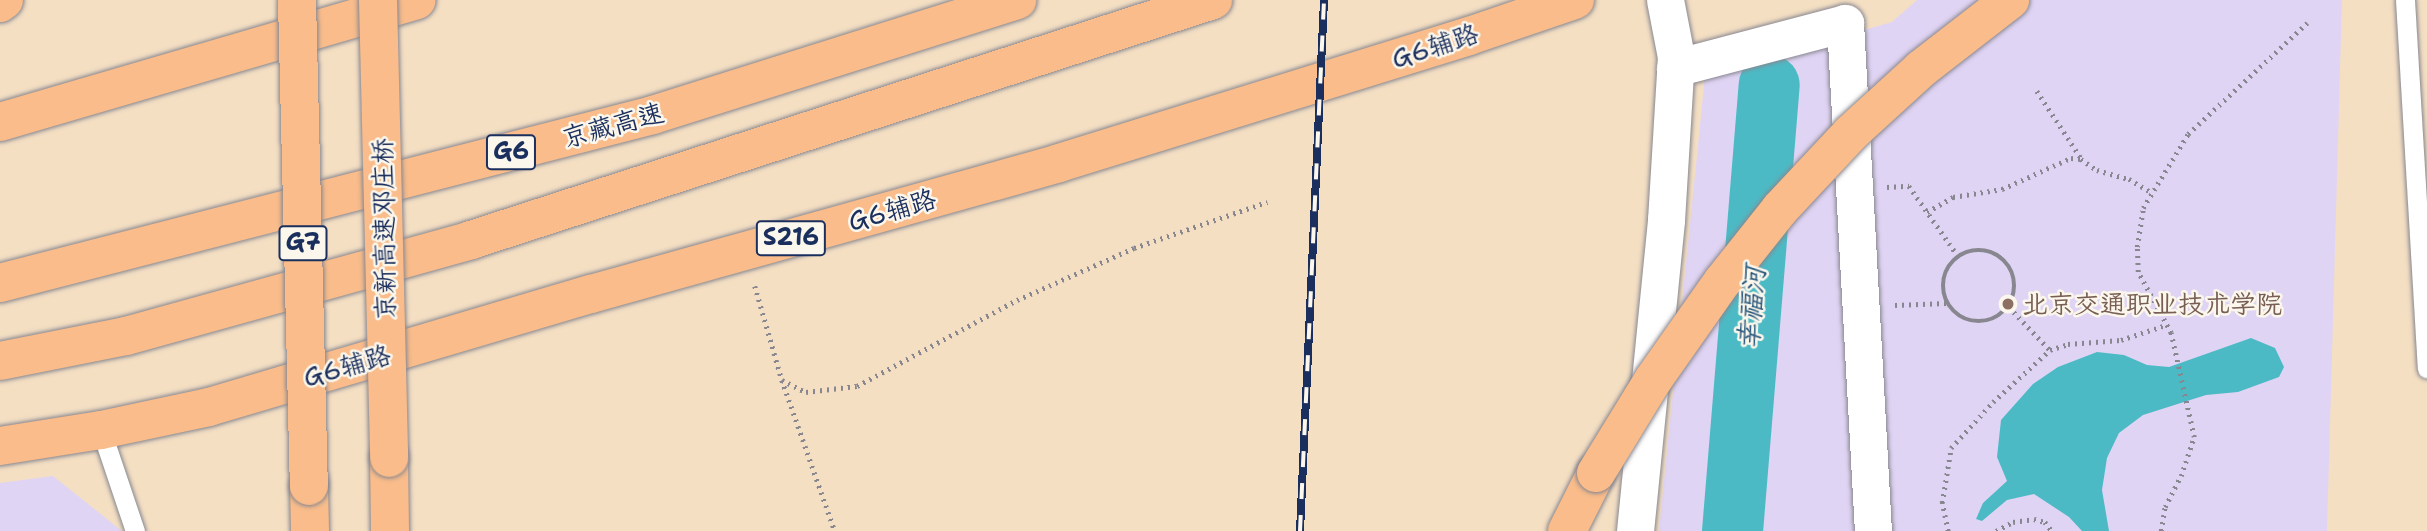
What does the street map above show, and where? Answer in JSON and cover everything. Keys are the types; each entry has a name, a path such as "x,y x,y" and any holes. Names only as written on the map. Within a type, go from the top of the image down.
{"main road":[{"name":"G7","path":"297,0 310,531"},
{"name":"京新高速邓庄桥","path":"378,0 390,531"},
{"path":"0,122 416,0"},
{"name":"京藏高速","path":"0,283 653,115 1017,0"},
{"path":"0,361 126,336 471,240 1213,0"},
{"name":"G6辅路","path":"0,446 101,430 209,407 1059,163 1469,36 1575,0"},
{"path":"1567,531 1596,473 1653,380 1722,282 1780,209 1881,105 1921,69 2010,0"}],"street":[{"path":"1635,531 1667,220 1676,57 1665,0"},
{"path":"1675,68 1845,23 1873,531"}],"lane":[{"path":"2405,0 2427,368"},
{"path":"101,430 135,531"}],"path":[{"path":"2161,531 2165,507 2181,476 2194,437 2193,420 2175,347 2138,272 2137,247 2143,208 2188,134 2307,23"},
{"path":"2037,91 2081,159 2097,170 2129,179 2152,193"},
{"path":"1927,212 1952,197 2002,189 2060,161 2081,159"},
{"path":"1855,189 1909,186 1958,257"},
{"path":"782,380 806,392 857,386 1029,294 1135,248 1268,202"},
{"path":"1976,249 1988,250 2008,263 2016,285 2009,307 2000,316 1977,322 1955,313 1947,303 1943,279 1947,268 1958,257 1976,249"},
{"path":"744,252 782,380 835,531"},
{"path":"1862,306 1947,303"},
{"path":"2009,307 2050,350"},
{"path":"1948,531 1942,503 1951,448 1993,401 2050,350 2068,344 2121,340 2166,325"},
{"path":"1996,531 2013,522 2034,519 2045,522 2052,531"}],"shaded area":[{"name":"北京交通职业技术学院","path":"1917,0 2342,0 2327,531 1659,531 1705,76 1892,22"},
{"path":"53,476 122,531 0,531 0,483"}],"water":[{"path":"2251,338 2275,348 2284,367 2279,377 2238,392 2206,395 2143,415 2119,433 2107,458 2102,490 2109,531 2082,531 2069,517 2034,494 2007,500 1982,521 1976,519 1983,503 2007,481 1997,457 2001,420 2033,384 2058,367 2097,352 2124,355 2147,365 2169,367"}],"waterway":[{"name":"幸福河","path":"1732,531 1769,85"}],"railway":[{"path":"1300,531 1324,0"}],"place":[{"name":"北京交通职业技术学院","path":"2008,304"}]}
